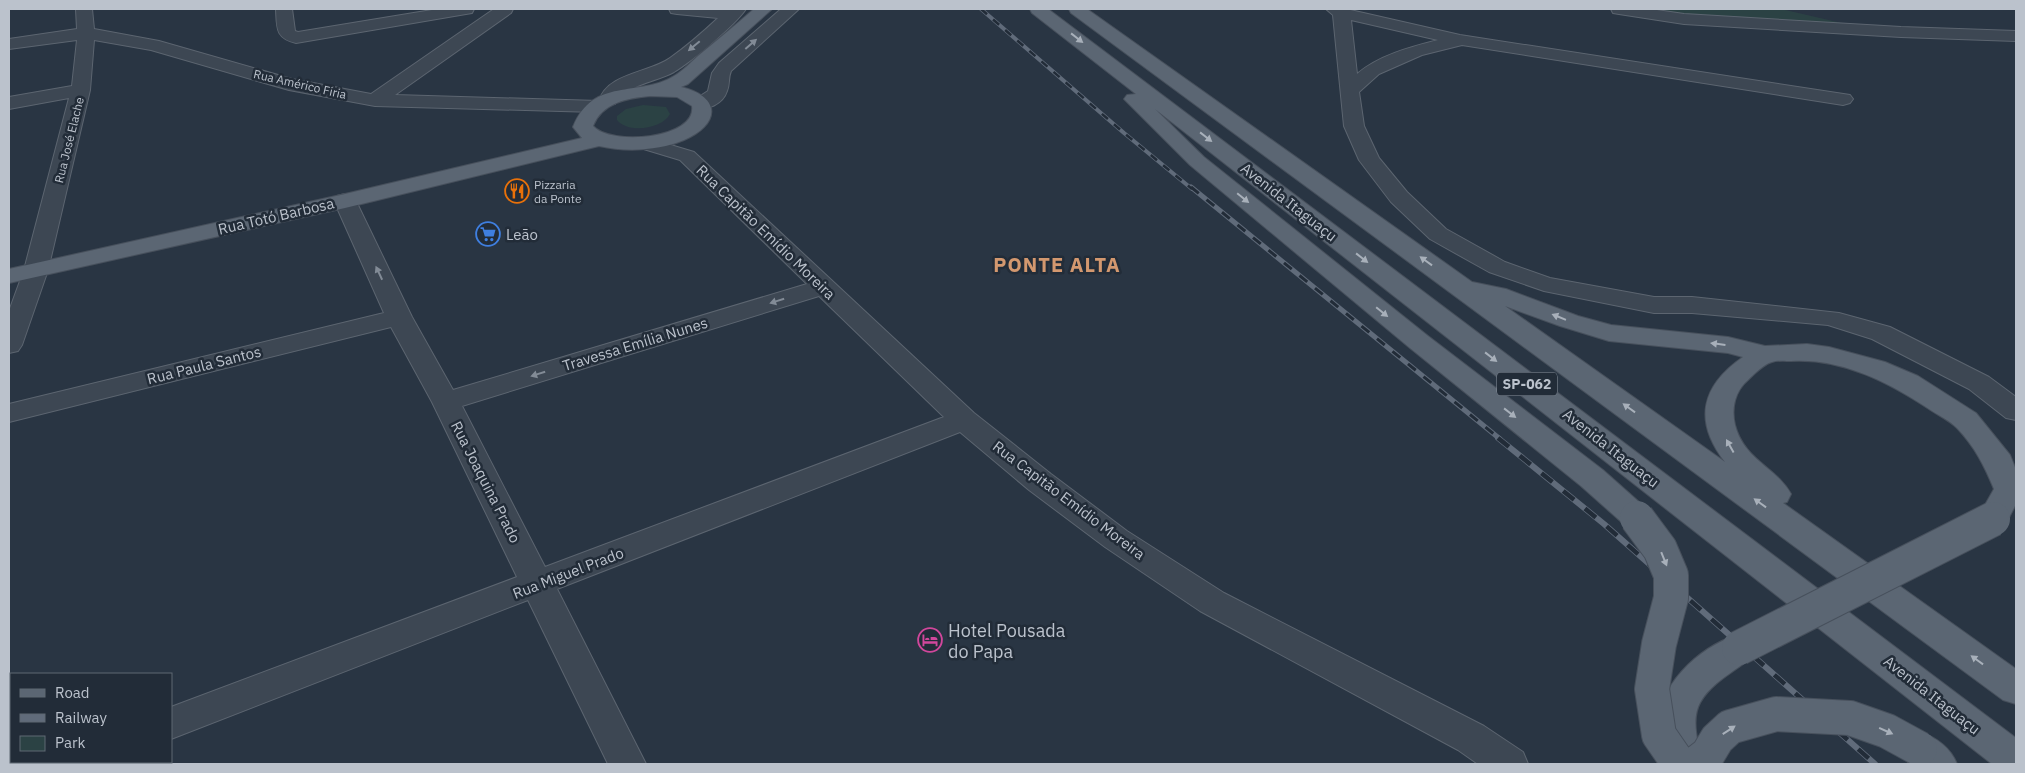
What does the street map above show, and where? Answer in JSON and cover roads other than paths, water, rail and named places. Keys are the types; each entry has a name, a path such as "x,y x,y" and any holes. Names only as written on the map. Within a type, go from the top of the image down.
{"main road":[{"path":"644,143 624,144 598,140 585,131 583,125 585,117 602,103 629,93 680,86 698,66 764,9"},
{"name":"Avenida Itaguaçu","path":"1038,9 2016,760"},
{"name":"Avenida Itaguaçu","path":"1077,9 2016,689"},
{"path":"1112,66 1118,84 1197,161 1418,342 1592,478 1637,518 1660,549 1670,575 1671,598 1659,644 1652,690 1659,735 1679,764"},
{"path":"680,86 688,95 701,104 703,108 702,116 688,143"},
{"name":"Rua Totó Barbosa","path":"515,159 583,125"},
{"name":"Rua Totó Barbosa","path":"9,276 345,201 598,140"},
{"path":"1460,286 1496,294 1569,321 1609,333 1728,345 1765,354 1807,352 1829,355 1874,368 1908,382 1966,420 1995,455 2009,489 1993,519 1739,648 1709,668 1687,688 1678,712 1676,735 1683,764"},
{"path":"1765,354 1741,372 1723,391 1719,410 1721,426 1726,441 1750,473 1811,520 1836,546 1848,567"},
{"path":"1696,764 1708,754 1717,739 1730,727 1776,714 1850,718 1887,731 1929,756"}],"street":[{"name":"Rua José Elache","path":"9,345 36,270 82,90 86,32 84,9"},
{"path":"284,9 288,34 296,38 466,9"},
{"path":"376,100 504,9"},
{"path":"676,9 734,11"},
{"path":"701,104 718,93 720,74 725,67 791,9"},
{"path":"1619,9 1684,19 1901,32 2016,36"},
{"path":"602,103 619,87 671,65 734,11"},
{"path":"1843,99 1462,40 1338,11 1346,43 1349,91 1354,126 1369,160 1399,197 1438,234 1497,267 1544,284 1654,305 1702,306 1830,318 1881,333 1979,383 2016,412"},
{"name":"Rua Américo Firia","path":"9,44 86,32 153,45 289,84 346,96 376,100 602,103"},
{"path":"1349,91 1372,70 1416,51 1462,40"},
{"path":"9,104 82,90"},
{"name":"Rua Capitão Emídio Moreira","path":"644,143 688,143 824,287 964,420 1040,482 1116,539 1212,602 1471,738 1509,764"},
{"name":"Rua Joaquina Prado","path":"345,201 399,317 446,402 627,764"},
{"name":"Travessa Emília Nunes","path":"446,402 824,287"},
{"name":"Rua Paula Santos","path":"9,413 399,317"},
{"name":"Rua Miguel Prado","path":"172,723 964,420"}],"railway":[{"path":"981,9 1124,133 1192,189"},
{"path":"1191,187 1500,439"},
{"path":"1498,438 1604,524 1875,764"}],"place":[{"name":"Pizzaria da Ponte","path":"517,191"},
{"name":"Leão","path":"488,234"},
{"name":"Hotel Pousada do Papa","path":"930,640"}],"district":[{"name":"PONTE ALTA","path":"1057,264"}]}
